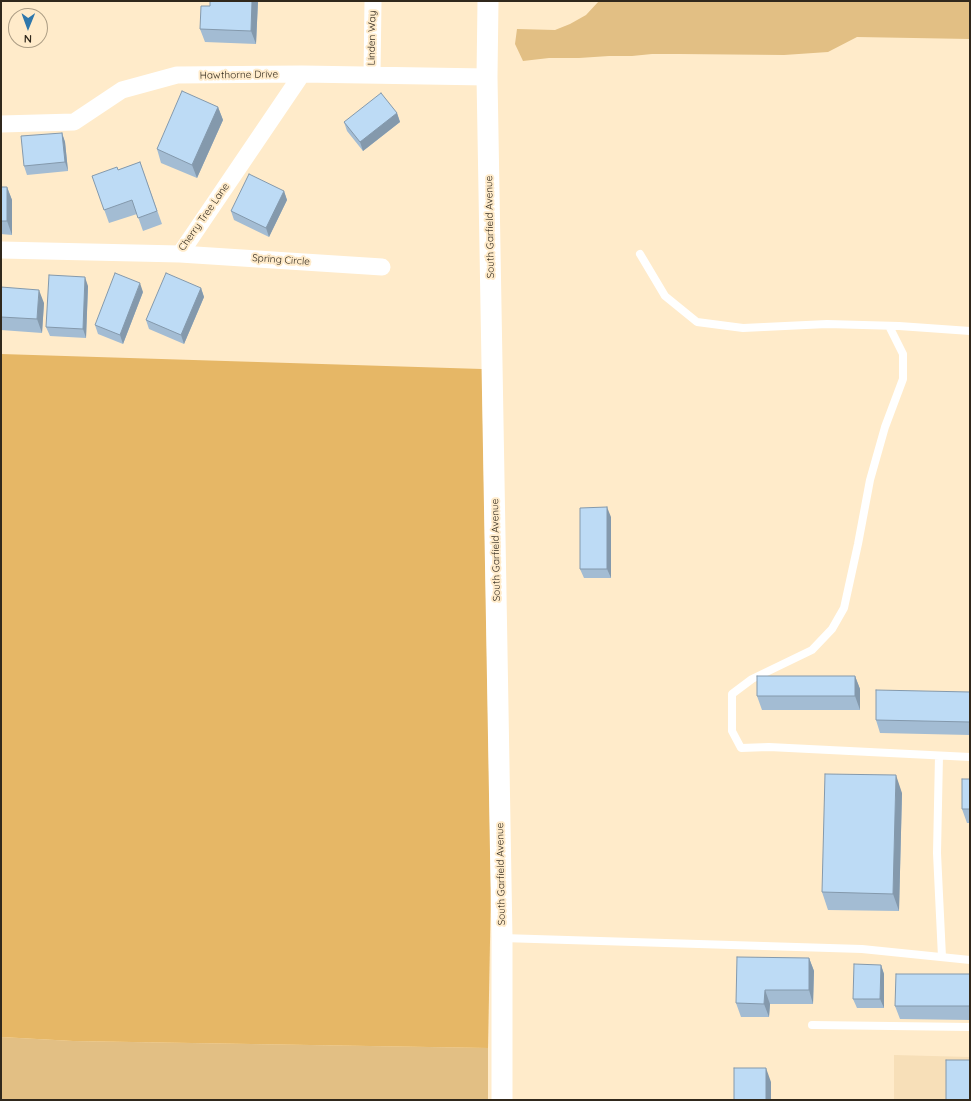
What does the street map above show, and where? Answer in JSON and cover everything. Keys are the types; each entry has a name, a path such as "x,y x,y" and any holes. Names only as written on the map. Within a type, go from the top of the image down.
{"street":[{"name":"Linden Way","path":"372,75 373,1"},
{"name":"South Garfield Avenue","path":"488,1 502,938 502,1100"},
{"name":"Hawthorne Drive","path":"1,124 74,122 122,90 177,75 302,74 488,77"},
{"name":"Cherry Tree Lane","path":"1,250 180,254 302,74"},
{"name":"Spring Circle","path":"180,254 382,267"}],"lane":[{"path":"640,254 665,296 697,322 742,328 826,324 970,331"},
{"path":"889,326 902,354 903,378 870,480 844,608 832,629 812,650 752,679 732,694 732,731 741,748 776,748 970,757"},
{"path":"939,756 937,853 942,957"},
{"path":"502,938 862,949 970,960"},
{"path":"812,1025 970,1027"}],"shaded area":[{"path":"599,1 970,1 970,39 857,37 828,52 784,55 652,54 632,56 549,58 523,61 515,44 517,29 555,30 586,15"},
{"path":"1,354 482,369 491,889 488,1048 73,1041 1,1037"},
{"path":"1,1037 73,1041 488,1048 488,1100 1,1100"},
{"path":"894,1055 970,1057 970,1100 894,1100"}],"building":[{"path":"210,1 252,1 251,31 200,29 201,6 210,6"},
{"path":"182,91 218,107 192,165 157,149"},
{"path":"381,93 397,113 360,142 344,122"},
{"path":"62,133 65,162 24,166 21,136"},
{"path":"140,162 157,211 138,218 132,200 104,210 92,176 117,167 118,170"},
{"path":"249,174 284,191 266,228 231,211"},
{"path":"1,187 7,187 7,221 1,221"},
{"path":"115,273 140,283 120,335 95,325"},
{"path":"166,273 201,288 181,335 146,320"},
{"path":"49,275 85,277 83,329 46,327"},
{"path":"1,287 39,290 37,319 1,317"},
{"path":"607,507 607,569 580,569 580,508"},
{"path":"757,676 855,676 855,696 757,696"},
{"path":"876,690 970,692 970,722 876,720"},
{"path":"825,774 896,775 893,894 822,892"},
{"path":"962,779 970,779 970,809 962,809"},
{"path":"737,957 809,958 809,990 765,990 764,1004 736,1003"},
{"path":"854,964 881,965 880,999 853,999"},
{"path":"896,974 970,974 970,1006 895,1006"},
{"path":"946,1060 970,1060 970,1100 946,1100"},
{"path":"734,1068 766,1068 766,1100 734,1100"}]}
